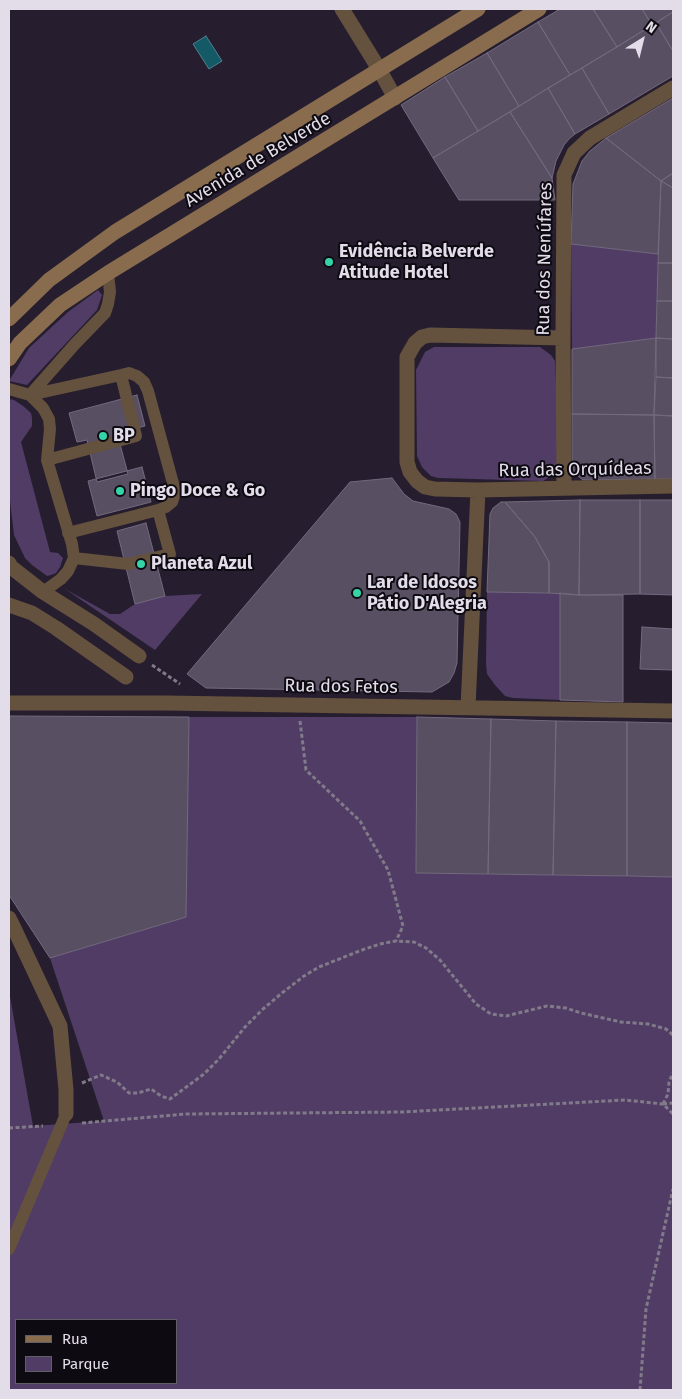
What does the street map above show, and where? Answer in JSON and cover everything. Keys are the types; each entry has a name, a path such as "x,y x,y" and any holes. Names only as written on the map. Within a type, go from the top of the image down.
{"main road":[{"name":"Avenida de Belverde","path":"9,319 49,280 115,232 478,9"},
{"name":"Avenida de Belverde","path":"9,359 20,343 60,305 108,273 539,9"}],"street":[{"path":"342,9 380,69 395,98"},
{"name":"Rua dos Nenúfares","path":"564,488 564,175 574,152 590,138 673,88"},
{"name":"Rua das Orquídeas","path":"563,338 430,334 422,337 415,343 407,357 407,462 410,472 425,487 435,489 478,490 673,486"},
{"path":"468,707 478,490"},
{"path":"9,562 11,567 43,592 94,624 139,656"},
{"path":"9,605 32,613 126,677"},
{"name":"Rua dos Fetos","path":"9,703 468,707 673,711"},
{"path":"9,918 60,1026 66,1090 63,1119"}],"lane":[{"path":"30,395 105,313 110,292 108,273"},
{"path":"9,389 30,395 128,373 137,376 144,382 148,391 174,488 172,502 166,508 68,533"},
{"path":"48,460 136,436 120,375"},
{"path":"30,395 43,408 49,419 48,460 72,544 74,558 65,575 43,592"},
{"path":"74,558 128,564 170,554 158,510"},
{"path":"9,1248 63,1119"}],"path":[{"path":"139,656 209,704"},
{"path":"298,705 306,770 360,821 388,870 403,926 396,941"},
{"path":"66,1090 101,1076 116,1082 129,1093 138,1093 151,1089 161,1096 170,1099 204,1074 262,1009 304,976 319,967 362,950 396,941 414,942 426,948 440,960 476,1004 490,1014 506,1016 547,1006 566,1008 621,1022 648,1024 666,1029 673,1035"},
{"path":"663,1104 668,1094 669,1082 673,1073"},
{"path":"9,1128 63,1119 186,1114 402,1112 625,1100 663,1104 673,1103"},
{"path":"663,1104 673,1114"},
{"path":"640,1390 646,1309 673,1190"}],"green space":[{"path":"571,244 658,254 656,338 572,349"},
{"path":"98,290 102,295 97,310 27,385 9,381 29,348 68,312"},
{"path":"434,347 540,347 551,355 555,361 559,458 558,465 548,478 543,481 438,478 431,476 422,467 417,456 416,370 425,352"},
{"path":"9,399 14,400 31,413 32,426 21,442 50,552 58,553 63,558 56,573 47,576 25,558 14,535 9,492"},
{"path":"65,589 110,614 120,614 135,604 165,596 202,594 155,650"},
{"path":"487,592 560,593 560,700 505,696 487,674"},
{"path":"189,717 417,717 416,873 673,877 673,1390 9,1390 9,991 33,1126 104,1121 50,958 186,917"}],"water":[{"path":"206,36 222,61 209,69 193,44"}],"building":[{"path":"560,9 593,9 617,47 570,75 538,22"},
{"path":"593,9 642,9 652,25 617,47"},
{"path":"642,9 673,9 673,12 652,25"},
{"path":"673,12 673,51 656,23"},
{"path":"538,22 570,75 519,106 487,53"},
{"path":"656,23 673,51 673,76 609,114 582,68"},
{"path":"487,53 519,106 478,131 445,77"},
{"path":"582,68 609,114 575,134 548,88"},
{"path":"445,77 478,131 433,158 401,105"},
{"path":"548,88 575,134 564,145 556,161 552,178 510,112"},
{"path":"673,98 673,173 661,181 606,138"},
{"path":"510,112 552,178 555,200 459,200 433,158"},
{"path":"606,138 661,181 658,254 571,244 573,184 582,161 590,151"},
{"path":"673,173 673,188 661,181"},
{"path":"661,181 673,188 673,263 658,263"},
{"path":"658,263 673,263 673,301 657,301"},
{"path":"657,301 673,301 673,339 656,338"},
{"path":"656,338 654,415 572,414 572,349"},
{"path":"656,338 673,339 673,378 656,377"},
{"path":"656,377 673,378 673,416 654,415"},
{"path":"137,395 145,426 117,433 128,474 97,482 87,440 77,442 69,413"},
{"path":"572,414 654,415 655,479 583,480 574,472 572,461"},
{"path":"654,415 673,416 673,479 655,479"},
{"name":"Pingo Doce & Go","path":"142,467 151,502 97,516 88,481"},
{"name":"Lar de Idosos Pátio D'Alegria","path":"392,478 404,494 413,501 449,509 456,514 460,522 457,663 449,682 432,692 206,688 187,674 350,482"},
{"path":"580,500 579,595 549,593 549,562 535,537 505,502"},
{"path":"580,500 640,500 640,594 579,595"},
{"path":"640,500 673,500 673,595 640,594"},
{"path":"501,502 505,502 535,537 549,562 549,593 487,592 490,514 493,508"},
{"name":"Planeta Azul","path":"146,523 165,596 135,604 117,531"},
{"path":"560,593 623,595 623,702 560,700"},
{"path":"642,627 673,629 673,670 640,669"},
{"path":"9,716 189,717 186,917 50,958 9,895"},
{"path":"417,717 491,719 488,874 416,873"},
{"path":"491,719 556,721 553,875 488,874"},
{"path":"556,721 627,722 627,876 553,875"},
{"path":"627,722 673,723 673,877 627,876"}],"place":[{"name":"Evidência Belverde Atitude Hotel","path":"329,262"},
{"name":"BP","path":"103,436"},
{"name":"Pingo Doce & Go","path":"120,491"},
{"name":"Planeta Azul","path":"141,564"},
{"name":"Lar de Idosos Pátio D'Alegria","path":"357,593"}]}
